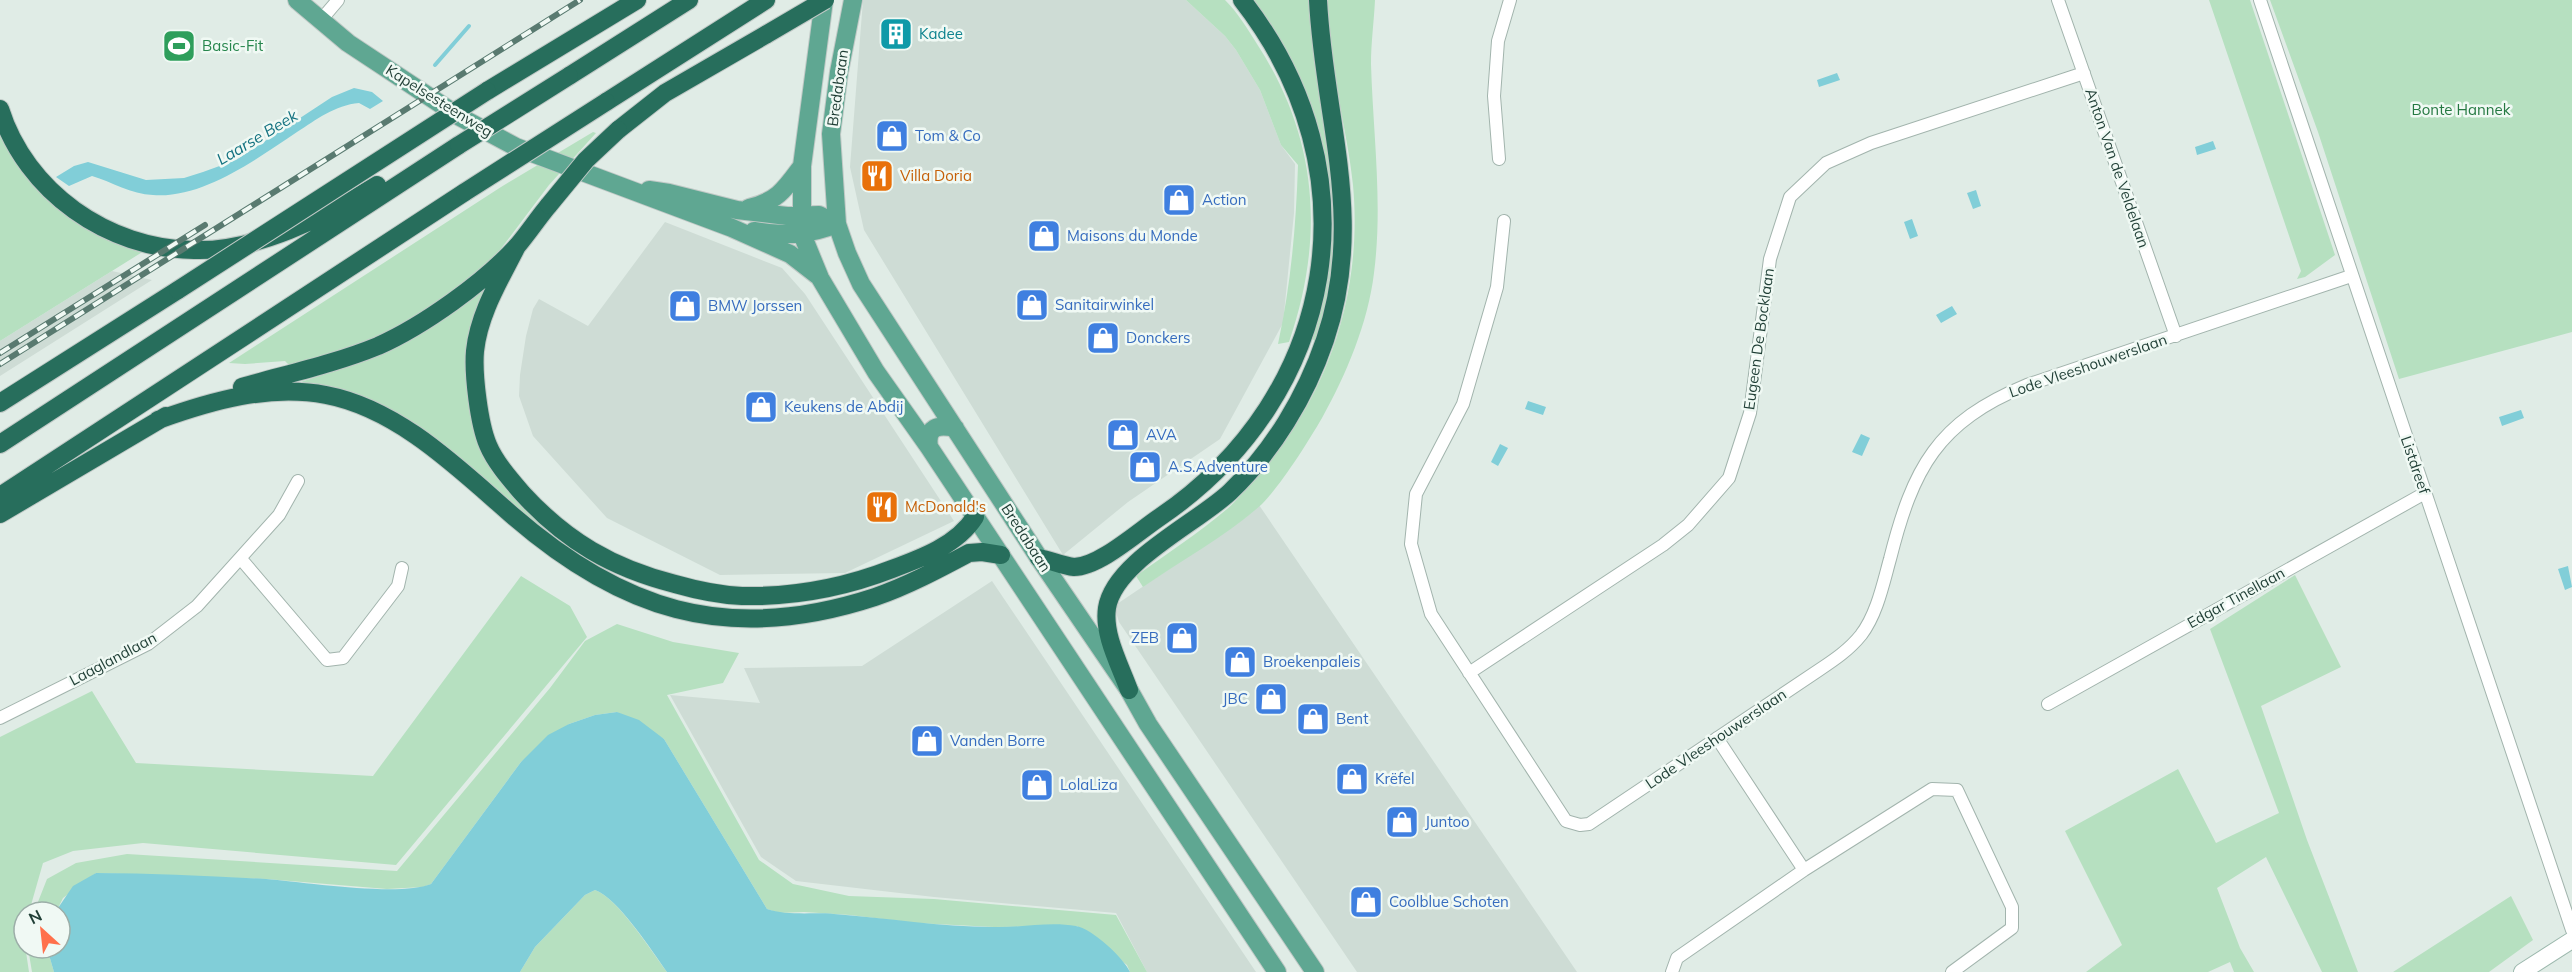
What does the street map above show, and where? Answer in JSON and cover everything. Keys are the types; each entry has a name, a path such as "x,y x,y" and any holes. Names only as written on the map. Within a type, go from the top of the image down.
{"highway":[{"path":"0,404 487,91 637,0"},
{"path":"0,444 459,146 689,0"},
{"path":"0,496 465,192 766,0"},
{"path":"825,0 665,93 618,130 586,160 517,246 491,295 475,351 478,402 488,445 508,477 544,516 585,548 621,568 699,590 739,596 788,595 843,586 911,562 956,538 968,528 975,517"},
{"path":"1039,558 1074,567 1094,562 1201,485 1247,437 1272,403 1294,361 1308,324 1319,274 1323,225 1319,167 1305,113 1290,75 1262,25 1242,0"},
{"path":"1129,690 1109,635 1107,607 1113,589 1135,563 1230,492 1267,450 1287,423 1302,395 1326,338 1342,273 1344,212 1338,143 1320,47 1318,0"},
{"path":"0,109 17,148 42,182 63,202 84,217 125,238 157,246 195,250 242,244 290,230 459,146"},
{"path":"0,514 158,420 218,394 335,361 378,346 445,308 517,246"},
{"path":"158,420 219,401 263,393 308,392 352,402 410,432 452,464 528,530 574,564 638,597 685,613 732,620 781,618 875,597 969,553 982,552 1001,555"}],"main road":[{"name":"Kapelsesteenweg","path":"297,0 348,43 460,117 516,147 732,228 790,254 820,278"},
{"name":"Bredabaan","path":"825,0 802,166 801,215 802,234 820,278 876,372 929,447 1278,972"},
{"name":"Bredabaan","path":"853,0 838,72 831,134 837,224 861,284 1039,558 1129,690 1148,724 1315,972"},
{"path":"737,210 764,204 780,195 802,166"},
{"name":"Kapelsesteenweg","path":"630,188 669,193 737,210 819,215 837,224"},
{"name":"Kapelsesteenweg","path":"732,228 776,236 802,234 837,224"},
{"path":"929,447 928,438 935,427 941,425 955,428"}],"street":[{"path":"321,20 338,0"},
{"path":"1499,159 1494,96 1497,52 1510,0"},
{"name":"Anton Van de Veldelaan","path":"2058,0 2176,336"},
{"name":"Listdreef","path":"2259,0 2572,930"},
{"name":"Eugeen De Bocklaan","path":"1469,673 1663,545 1688,525 1729,478 1750,413 1770,259 1790,196 1826,163 1870,143 2084,73"},
{"name":"Lode Vleeshouwerslaan","path":"1504,221 1497,287 1463,404 1416,494 1411,544 1431,614 1566,820 1580,825 1589,824 1844,653 1862,634 1875,608 1899,523 1919,472 1944,436 1978,410 2002,395 2351,276"},
{"name":"Laaglandlaan","path":"0,718 148,644 197,606 279,516 298,481"},
{"name":"Edgar Tinellaan","path":"2048,704 2425,493"},
{"path":"241,559 327,660 343,658 398,585 402,568"},
{"path":"1717,738 1804,870"},
{"path":"1672,972 1677,958 1804,870 1932,789 1957,790 2012,907 2012,928 1952,972"},
{"path":"2522,972 2572,940"}],"shaded area":[{"path":"863,0 1186,0 1225,36 1236,50 1260,90 1281,145 1295,164 1294,213 1283,323 1220,439 1128,502 1063,555 864,230 850,167"},
{"path":"665,222 782,268 805,294 954,521 845,573 720,575 607,518 533,436 519,396 526,336 533,309 539,299 588,326"},
{"path":"112,271 152,280 0,376 0,341"},
{"path":"1259,505 1577,972 1357,972 1119,622 1114,606 1245,518"},
{"path":"992,581 1256,972 1147,972 1116,913 934,897 796,881 761,857 670,695 760,703 744,668 862,666"}],"green space":[{"path":"1186,0 1225,0 1230,5 1250,32 1277,79 1293,115 1303,152 1309,189 1311,226 1308,264 1289,342 1278,344 1292,255 1298,165 1281,145 1260,90 1236,50 1225,36"},
{"path":"1250,0 1311,0 1332,151 1336,263 1317,343 1309,336 1327,189"},
{"path":"1328,0 1375,0 1371,64 1378,221 1374,273 1367,311 1355,348 1322,418 1294,463 1269,496 1235,526 1143,587 1136,576 1194,535 1231,505 1281,447 1303,414 1321,379 1335,342 1346,304 1355,225 1350,162 1330,46"},
{"path":"2209,0 2250,0 2335,255 2305,277 2297,279 2301,271"},
{"name":"Bonte Hannek","path":"2270,0 2572,0 2572,332 2399,379 2318,132"},
{"path":"0,132 39,187 62,213 95,233 144,251 0,341"},
{"path":"593,132 596,133 549,185 500,250 482,269 438,304 369,342 290,366 285,361 229,363 501,187"},
{"path":"486,288 479,309 482,437 594,559 602,571 582,560 444,450 294,384 372,357 418,335"},
{"path":"2295,575 2341,667 2261,706 2307,840 2358,972 2322,972 2266,857 2217,888 2240,948 2254,972 2234,972 2230,962 2208,972 2086,972 2122,945 2065,831 2178,769 2216,843 2279,813 2210,629"},
{"path":"521,576 570,606 587,637 396,865 143,843 73,851 43,863 32,900 12,900 12,960 27,960 29,972 0,972 0,737 92,691 136,763 373,776"},
{"path":"617,624 673,642 739,653 723,683 667,695 759,860 793,884 849,896 934,899 1116,915 1147,972 1130,972 1127,965 1077,926 994,927 915,923 850,915 779,913 767,909 664,739 617,712 595,715 569,724 521,762 431,884 423,887 387,889 266,879 96,873 62,900 39,900 47,879 76,863 127,854 397,871 550,688 585,641"},
{"path":"595,890 614,903 624,914 667,972 520,972 535,947 585,895"},
{"path":"2511,896 2533,940 2489,972 2393,972"},
{"path":"30,960 50,960 54,972 32,972"}],"water":[{"path":"1837,73 1840,80 1819,87 1817,80"},
{"path":"354,88 372,92 383,101 370,109 359,103 334,110 229,175 191,190 172,195 153,195 129,190 92,176 69,186 56,177 74,166 88,162 146,180 184,178 236,160 332,97"},
{"path":"2213,141 2216,149 2197,155 2195,147"},
{"path":"1976,190 1981,206 1973,209 1967,193"},
{"path":"1912,219 1918,236 1910,239 1904,222"},
{"path":"1952,306 1957,314 1941,323 1936,315"},
{"path":"1528,401 1546,407 1543,415 1525,409"},
{"path":"2521,410 2524,418 2502,426 2499,417"},
{"path":"1861,434 1870,438 1862,456 1852,452"},
{"path":"1500,444 1508,448 1498,466 1491,462"},
{"path":"2568,566 2572,587 2565,590 2558,569"},
{"path":"617,712 639,720 664,739 767,909 953,926 1003,927 1055,924 1076,926 1090,932 1106,945 1121,959 1130,972 667,972 624,914 614,903 595,890 585,895 535,947 520,972 54,972 50,960 72,960 72,900 63,900 73,886 96,873 266,879 375,889 416,888 431,884 521,762 548,735 569,724 595,715"}],"waterway":[{"path":"435,65 469,26"}],"railway":[{"path":"0,364 580,0"},
{"path":"0,353 205,225"}],"place":[{"name":"Kadee","path":"896,34"},
{"name":"Basic-Fit","path":"179,46"},
{"name":"Tom & Co","path":"892,136"},
{"name":"Villa Doria","path":"877,176"},
{"name":"Action","path":"1179,200"},
{"name":"Maisons du Monde","path":"1044,236"},
{"name":"Sanitairwinkel","path":"1032,305"},
{"name":"BMW Jorssen","path":"685,306"},
{"name":"Donckers","path":"1103,338"},
{"name":"Keukens de Abdij","path":"761,407"},
{"name":"AVA","path":"1123,435"},
{"name":"A.S.Adventure","path":"1145,467"},
{"name":"McDonald's","path":"882,507"},
{"name":"ZEB","path":"1182,638"},
{"name":"Broekenpaleis","path":"1240,662"},
{"name":"JBC","path":"1271,699"},
{"name":"Bent","path":"1313,719"},
{"name":"Vanden Borre","path":"927,741"},
{"name":"Krëfel","path":"1352,779"},
{"name":"LolaLiza","path":"1037,785"},
{"name":"Juntoo","path":"1402,822"},
{"name":"Coolblue Schoten","path":"1366,902"}],"water label":[{"name":"Laarse Beek","path":"257,137"}]}
